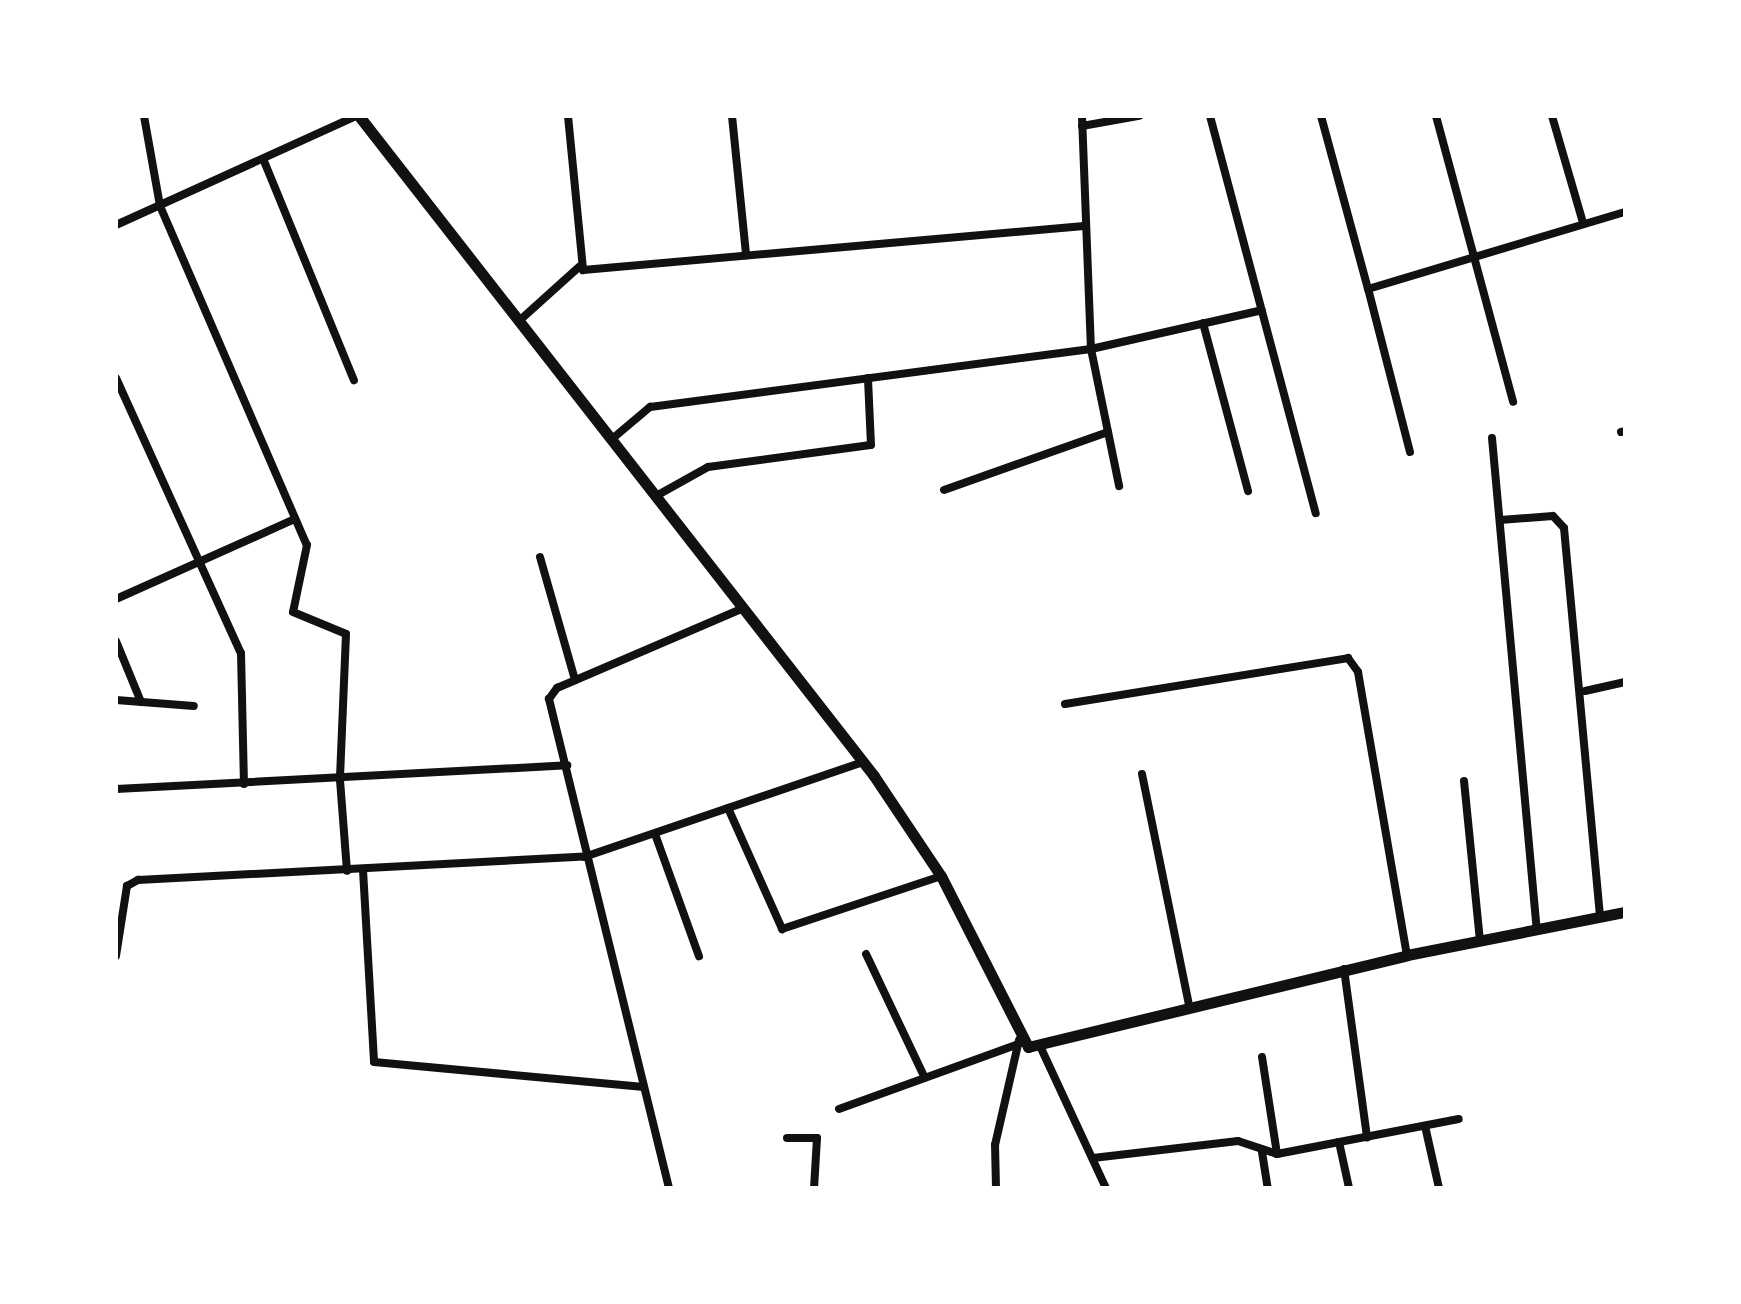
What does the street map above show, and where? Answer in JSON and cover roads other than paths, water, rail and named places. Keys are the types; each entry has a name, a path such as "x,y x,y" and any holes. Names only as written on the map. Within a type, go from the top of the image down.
{"street":[{"path":"144,116 160,206 308,554 293,612 346,634 340,780 347,871"},
{"path":"116,225 264,161 358,116 863,762 941,876 1019,1041 995,1145 996,1188"},
{"path":"568,116 579,267"},
{"path":"732,116 746,255"},
{"path":"1119,486 1091,349 1082,121 1139,116"},
{"path":"1210,116 1316,513"},
{"path":"1321,116 1410,452"},
{"path":"1436,116 1513,402"},
{"path":"1552,116 1583,223"},
{"path":"264,161 354,380"},
{"path":"1368,289 1625,212"},
{"path":"519,321 579,267 1084,226"},
{"path":"612,439 650,407 1091,349 1262,310"},
{"path":"1203,323 1248,491"},
{"path":"116,378 245,666 244,784"},
{"path":"656,496 708,467 871,445 868,378"},
{"path":"944,490 1108,432"},
{"path":"1492,438 1537,929"},
{"path":"116,599 295,519"},
{"path":"1500,520 1562,521 1585,691 1600,916"},
{"path":"540,557 575,680"},
{"path":"669,1188 592,855 549,699 575,680 744,608"},
{"path":"116,641 141,702"},
{"path":"1065,704 1348,658 1358,672 1407,955"},
{"path":"1585,691 1625,682"},
{"path":"116,700 194,706"},
{"path":"116,881 347,871 592,855 863,762"},
{"path":"116,789 340,780 567,765"},
{"path":"1142,774 1189,1005"},
{"path":"1464,781 1480,940"},
{"path":"728,808 782,929 941,876"},
{"path":"655,834 699,956"},
{"path":"363,870 374,1062 644,1087"},
{"path":"116,956 131,882"},
{"path":"839,1109 1019,1041 1040,1046 1189,1005 1344,969 1625,912"},
{"path":"866,954 925,1078"},
{"path":"1344,969 1367,1137"},
{"path":"1040,1046 1106,1188"},
{"path":"1262,1057 1277,1154"},
{"path":"1093,1158 1212,1142 1277,1154 1459,1119"},
{"path":"1425,1126 1439,1188"},
{"path":"787,1138 817,1138 814,1188"},
{"path":"1339,1142 1349,1188"},
{"path":"1262,1152 1268,1188"}]}
